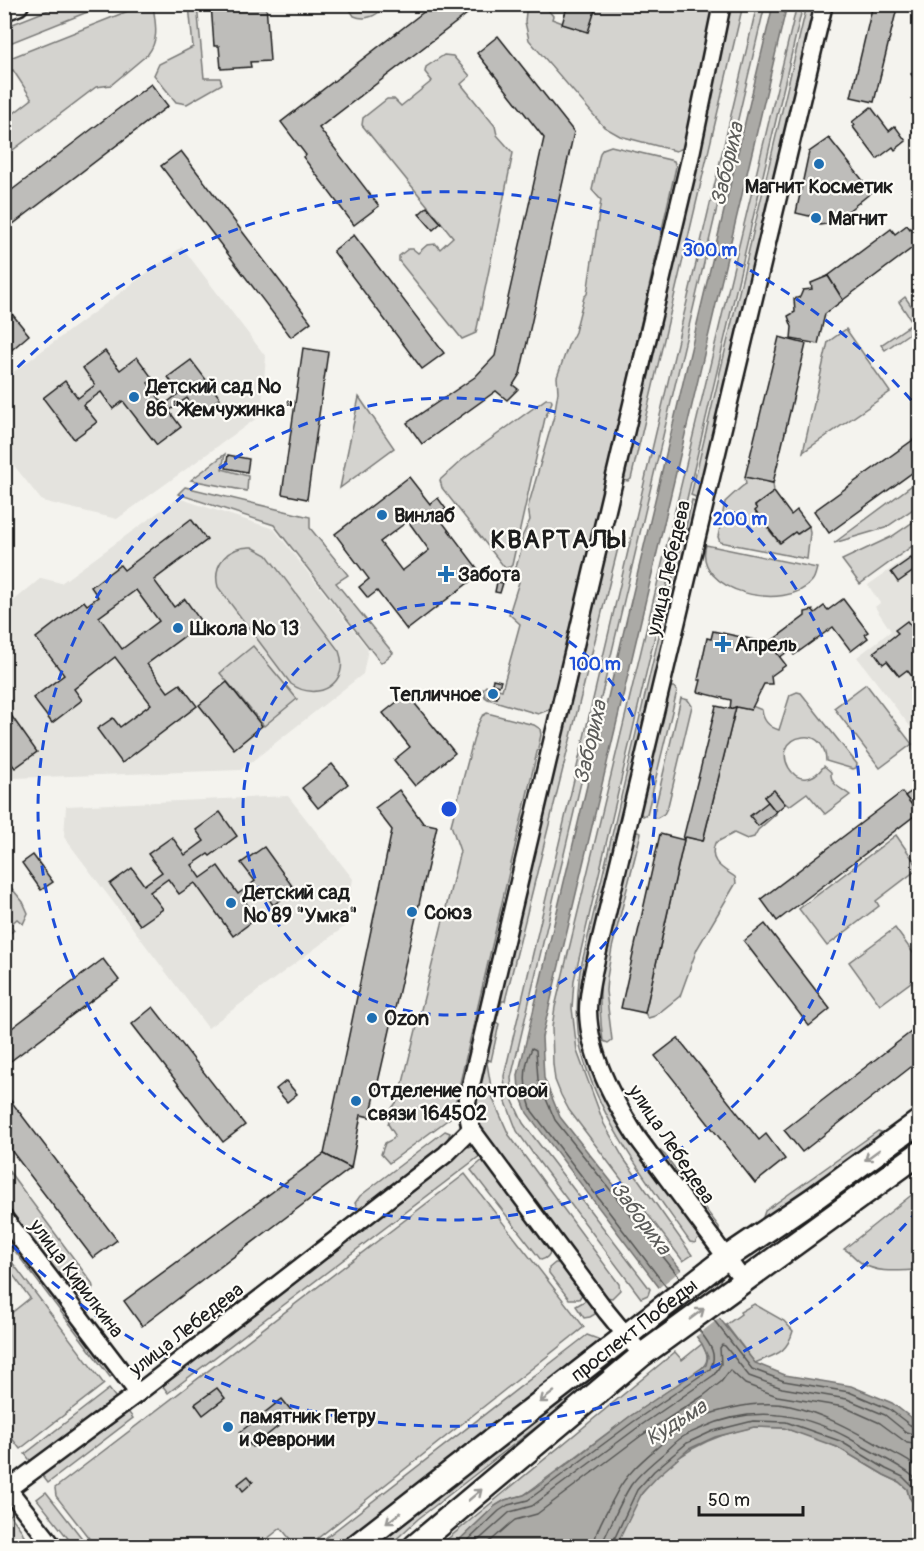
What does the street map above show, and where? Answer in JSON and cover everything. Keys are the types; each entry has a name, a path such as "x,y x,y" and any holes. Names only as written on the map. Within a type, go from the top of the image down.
{"main road":[{"path":"4,9 17,4"},
{"name":"проспект Победы","path":"356,1546 718,1264 802,1207 920,1121"},
{"name":"проспект Победы","path":"415,1546 642,1355 920,1153"},
{"path":"802,1207 798,1219 804,1229 817,1229"}],"street":[{"path":"642,1355 471,1129 466,1106 690,159 722,4"},
{"name":"улица Лебедева","path":"735,1286 718,1264 625,1118 594,1049 588,1010 601,936 824,4"},
{"name":"улица Лебедева","path":"6,1486 138,1393 451,1150 471,1129"},
{"name":"улица Кирилкина","path":"4,1218 138,1393"},
{"path":"6,1486 53,1546"}],"shaded area":[{"path":"352,4 389,5 373,16 359,18 354,16 350,10"},
{"path":"61,5 105,5 5,45 5,27"},
{"path":"143,5 153,5 155,24 154,42 148,54 111,85 96,87 5,156 5,120 32,99 13,70 5,74 5,60"},
{"path":"189,5 197,5 204,78 220,78 222,84 187,104 176,102 154,75 159,64 193,47"},
{"path":"535,5 544,5 553,16 552,19 587,32 596,7 588,5 720,5 686,147 676,151 620,136 604,127 529,40 525,22 526,12"},
{"path":"727,5 743,5 631,479 628,481 615,479"},
{"path":"757,5 765,5 511,1078 513,1101 523,1123 650,1289 648,1295 641,1298 517,1131 506,1102 504,1076"},
{"path":"797,5 803,5 574,980 572,1008 577,1051 604,1124 624,1159 692,1255 683,1261 569,1110 555,1080 552,1027"},
{"path":"807,5 817,5 698,498 691,495"},
{"path":"444,55 453,56 470,76 461,84 495,126 497,135 513,153 476,333 462,339 399,261 399,256 408,249 413,249 418,253 427,245 436,244 440,249 453,237 362,125 363,118 387,99 394,99 401,106 432,81 425,72 426,67"},
{"path":"611,146 674,161 676,167 556,701 551,709 538,714 488,699 483,689 486,686 502,690 520,624 509,614 519,582 514,574 522,547 522,537 530,520 528,507 554,416 558,392 557,377 575,332 584,297 587,294 601,200 592,190 600,153"},
{"name":"Детский сад № 86 \"Жемчужинка\"","path":"182,247 266,357 261,415 117,519 42,501 5,454 4,379"},
{"path":"905,297 919,317 919,331 917,328 885,350 881,345 913,323 899,302"},
{"path":"846,329 890,392 803,452 828,342"},
{"path":"359,397 394,448 340,488"},
{"path":"546,399 551,399 552,402 545,418 512,565 505,568 442,488 440,480 462,460"},
{"path":"225,454 222,469 248,476 247,491 191,480"},
{"path":"745,477 773,483 774,492 755,506 757,509 755,511 779,543 809,526 807,559 720,542 718,537 725,502 746,484"},
{"path":"919,480 919,505 885,528 834,543"},
{"path":"185,487 310,517 310,528 348,575 336,583 393,653 381,663 274,525 178,494"},
{"name":"Школа № 13","path":"178,498 274,529 368,649 363,674 241,770 13,778 5,767 5,608 41,578 61,583"},
{"path":"692,500 699,502 691,532 685,531"},
{"path":"919,518 919,541 860,584 842,560 891,537"},
{"path":"607,542 619,544 505,1001 502,1001 496,1022 499,1024 491,1061 487,1063 493,1099 509,1135 619,1284 620,1290 612,1298 605,1297 484,1138 474,1090"},
{"path":"681,542 689,544 586,1000 632,1144 699,1236 695,1243 690,1242 658,1197 613,1127 589,1076 581,1050 577,1021 580,971"},
{"path":"706,545 817,568 813,580 800,591 764,596 744,593 713,575 706,561"},
{"path":"243,547 252,547 267,555 339,651 340,672 330,687 312,691 291,684 218,587 217,571 224,558 229,553"},
{"path":"919,549 919,738 857,657 891,631 875,607 880,603 868,585"},
{"path":"253,646 297,699 264,726 220,673"},
{"path":"866,684 912,744 880,768 834,708"},
{"path":"670,687 674,687 677,691 647,814 643,816 640,808"},
{"path":"801,693 857,764 853,769 826,761 825,751 820,743 813,738 803,737 792,741 786,749 789,768 795,775 804,778 814,776 824,766 831,772 834,783 850,795 825,814 807,793 789,806 781,800 771,809 776,814 758,830 754,837 747,839 734,833 715,843 713,855 715,860 735,877 736,883 697,949 680,996 655,1016 648,1018 645,1013 684,840 686,837 703,841 736,707 751,710 752,706 762,710 767,723 779,730 790,695"},
{"path":"681,698 688,700 692,706 668,806 664,814 657,818 653,817"},
{"path":"487,713 534,725 540,729 541,735 453,1113 450,1118 389,1163 381,1154 385,1143 393,1139 395,1135 388,1124 392,1108 399,1099 460,851 451,825 477,726 482,716"},
{"name":"Детский сад № 89 \"Умка\"","path":"288,796 353,879 344,927 208,1028 64,837 66,806"},
{"path":"641,833 612,948 607,978 606,991 612,1040 608,1043 603,1041 602,1033 601,972 632,834"},
{"path":"896,835 919,868 876,901 879,906 827,946 799,909"},
{"path":"4,879 23,902 28,913 23,924 17,919 10,925 14,930 5,937"},
{"path":"895,928 919,961 919,976 880,1005 849,962"},
{"path":"634,1114 657,1148 665,1155 719,1227 719,1231 714,1232 632,1123"},
{"path":"919,1130 919,1142 818,1215 815,1210"},
{"path":"445,1131 450,1133 446,1144 366,1207 361,1209 357,1207 355,1203 360,1196"},
{"path":"878,1131 881,1132 878,1138 765,1221 762,1220 765,1211"},
{"path":"471,1146 478,1148 481,1155 168,1393 159,1381 461,1149"},
{"path":"485,1158 552,1248 545,1259 541,1260 471,1170"},
{"path":"5,1166 92,1283 93,1287 89,1293 78,1298 72,1296 5,1209"},
{"path":"465,1174 584,1327 308,1546 294,1544 281,1528 258,1546 95,1546 56,1496 55,1488"},
{"path":"919,1189 919,1270 876,1269 863,1264 844,1249"},
{"path":"5,1228 115,1374 110,1377 5,1238"},
{"path":"5,1253 104,1384 20,1449 5,1429 5,1318 30,1298 5,1264"},
{"path":"555,1263 565,1263 583,1293 579,1299 569,1299 549,1273 549,1268"},
{"path":"719,1276 722,1283 650,1337 646,1335 645,1333"},
{"path":"590,1298 600,1311 584,1318 576,1306"},
{"path":"754,1304 784,1321 793,1331 787,1345 779,1353 755,1363 726,1325 741,1314 740,1312"},
{"path":"587,1335 598,1339 596,1346 342,1546 315,1546"},
{"path":"702,1344 707,1358 700,1370 629,1417 524,1495 505,1500 495,1506 453,1546 439,1546 675,1352 682,1360"},
{"path":"606,1364 610,1367 608,1371 418,1519 389,1546 370,1546"},
{"path":"109,1389 116,1398 32,1463 25,1454"},
{"path":"126,1409 133,1418 48,1483 41,1474"},
{"path":"754,1427 784,1428 818,1439 837,1447 899,1482 907,1489 909,1497 919,1511 919,1546 616,1546 639,1498 666,1468 692,1449 722,1435"},
{"path":"46,1492 88,1546 74,1546 37,1499"},
{"path":"5,1508 22,1531 28,1546 14,1546 5,1534"}],"water":[{"name":"Кудьма","path":"773,5 787,5 542,1037 544,1078 560,1117 755,1363 785,1375 851,1386 892,1403 919,1424 919,1511 909,1497 907,1489 899,1482 837,1447 784,1428 754,1427 715,1437 689,1449 642,1493 616,1546 453,1546 495,1506 505,1500 524,1495 537,1487 629,1417 706,1365 708,1357 702,1344 527,1113 519,1092 518,1075"}],"pier":[{"path":"684,1268 722,1316 694,1338 657,1289"}],"building":[{"path":"211,4 266,4 270,61 250,62 251,67 221,69 219,46 214,46"},
{"path":"434,4 480,4 319,128 379,206 354,225 303,157 306,155 281,122"},
{"path":"568,4 588,4 596,7 588,32 562,24"},
{"path":"873,4 898,4 874,102 851,97"},
{"path":"498,36 574,132 520,374 513,385 518,389 507,400 496,391 422,444 407,423 475,377 495,356 544,138 477,53"},
{"path":"920,68 920,85 919,85 911,74"},
{"path":"151,84 168,106 4,231 4,196"},
{"path":"871,107 889,131 895,126 906,141 895,150 893,147 877,159 853,127 855,125 852,122"},
{"path":"920,127 920,141 913,132"},
{"path":"829,138 872,192 833,223 820,225 814,214 809,216 796,213 809,152"},
{"path":"181,151 311,322 291,337 161,166"},
{"path":"427,207 441,223 433,230 419,214"},
{"path":"920,222 920,251 915,246 843,300 828,276 891,229 895,234 907,225 910,229"},
{"path":"354,235 444,353 422,369 333,251"},
{"path":"828,276 843,300 825,314 818,344 791,339 792,327 788,316 795,312 794,299 800,297 803,290 812,289 811,283"},
{"path":"4,304 29,335 8,353 4,349"},
{"path":"779,337 806,344 773,483 745,477"},
{"path":"303,348 328,352 307,499 282,494"},
{"path":"105,351 120,370 137,357 153,379 148,383 164,405 179,393 168,377 191,360 220,398 199,414 187,398 169,411 181,427 157,445 123,401 113,409 101,392 83,405 97,422 74,439 43,398 65,381 78,398 95,385 83,368"},
{"path":"920,435 920,467 829,533 814,511"},
{"path":"228,455 249,459 247,472 226,468"},
{"path":"409,477 430,504 438,498 446,509 437,515 481,573 407,630 377,591 368,598 359,587 369,579 335,534","holes":["408,521 429,550 402,571 380,542"]},
{"path":"774,492 791,515 797,510 809,526 797,534 795,532 780,543 755,511 757,509 755,506"},
{"path":"191,519 207,540 154,580 174,607 185,599 202,623 147,664 168,692 180,684 197,706 122,763 97,729 113,718 120,727 151,704 115,657 74,689 82,700 52,723 33,698 64,675 36,638 84,601 87,605 98,597 91,587 120,565 124,570","holes":["136,590 159,621 122,649 99,617"]},
{"path":"911,558 918,568 898,582 891,572"},
{"path":"497,582 503,583 500,593 495,592"},
{"path":"843,599 868,632 865,634 868,638 851,651 833,627 794,655 790,650 780,657 769,643 805,616 805,612 813,610 815,613 824,606 828,610"},
{"path":"907,621 920,637 920,701 910,689 917,683 907,670 899,676 887,661 883,664 874,652 898,633 895,630"},
{"path":"713,631 769,643 786,665 771,676 772,684 764,684 751,710 736,707 730,709 731,700 698,692 701,680 698,680 707,638 711,639"},
{"path":"493,679 501,681 499,686 492,684"},
{"path":"227,682 262,726 234,749 199,705"},
{"name":"Тепличное","path":"490,690 498,693 497,698 488,696"},
{"path":"407,694 455,753 415,786 394,760 410,747 383,713"},
{"path":"716,706 730,709 736,707 703,841 686,837 683,839"},
{"path":"8,711 37,752 15,768 4,754 4,714"},
{"path":"332,764 348,784 318,808 302,788"},
{"path":"915,789 917,792 920,790 920,811 918,813 905,796"},
{"path":"399,790 423,823 437,826 370,1117 361,1115 351,1168 324,1154 392,830 375,808"},
{"path":"774,790 785,804 776,812 764,797"},
{"path":"902,792 918,813 777,921 761,899"},
{"path":"768,802 776,812 758,826 750,816"},
{"path":"220,812 237,836 210,856 208,854 192,865 201,878 218,866 238,894 255,881 241,863 264,847 295,890 273,905 261,888 244,900 257,918 233,936 195,883 179,894 168,879 150,892 163,909 140,925 110,884 132,868 144,885 162,872 148,854 172,837 185,855 204,841 196,830"},
{"path":"660,834 684,840 645,1013 621,1008"},
{"path":"33,855 53,882 41,890 22,863"},
{"path":"765,924 830,1009 809,1026 744,941"},
{"path":"103,959 119,980 4,1066 4,1034"},
{"path":"153,1007 245,1125 223,1142 132,1024"},
{"path":"920,1025 920,1060 802,1152 784,1130"},
{"path":"678,1038 759,1140 766,1134 785,1159 755,1183 655,1056"},
{"path":"286,1081 297,1094 287,1102 276,1089"},
{"path":"4,1092 117,1240 93,1258 4,1141"},
{"path":"324,1154 351,1168 142,1326 124,1301"},
{"path":"217,1388 225,1398 203,1415 195,1404"},
{"path":"282,1399 294,1414 252,1447 240,1432"},
{"path":"248,1476 253,1482 243,1491 238,1484"}],"place":[{"name":"Магнит Косметик","path":"819,164"},
{"name":"Магнит","path":"816,218"},
{"name":"Детский сад № 86 \"Жемчужинка\"","path":"134,397"},
{"name":"Винлаб","path":"382,515"},
{"name":"Забота","path":"446,574"},
{"name":"Школа № 13","path":"178,628"},
{"name":"Апрель","path":"723,644"},
{"name":"Тепличное","path":"493,694"},
{"name":"Детский сад № 89 \"Умка\"","path":"231,903"},
{"name":"Союз","path":"412,912"},
{"name":"Ozon","path":"372,1018"},
{"name":"Отделение почтовой связи 164502","path":"356,1101"},
{"name":"памятник Петру и Февронии","path":"228,1427"}],"district":[{"name":"КВАРТАЛЫ","path":"559,539"}],"water label":[{"name":"Забориха","path":"727,164"},
{"name":"Забориха","path":"590,742"},
{"name":"Забориха","path":"641,1218"}]}
